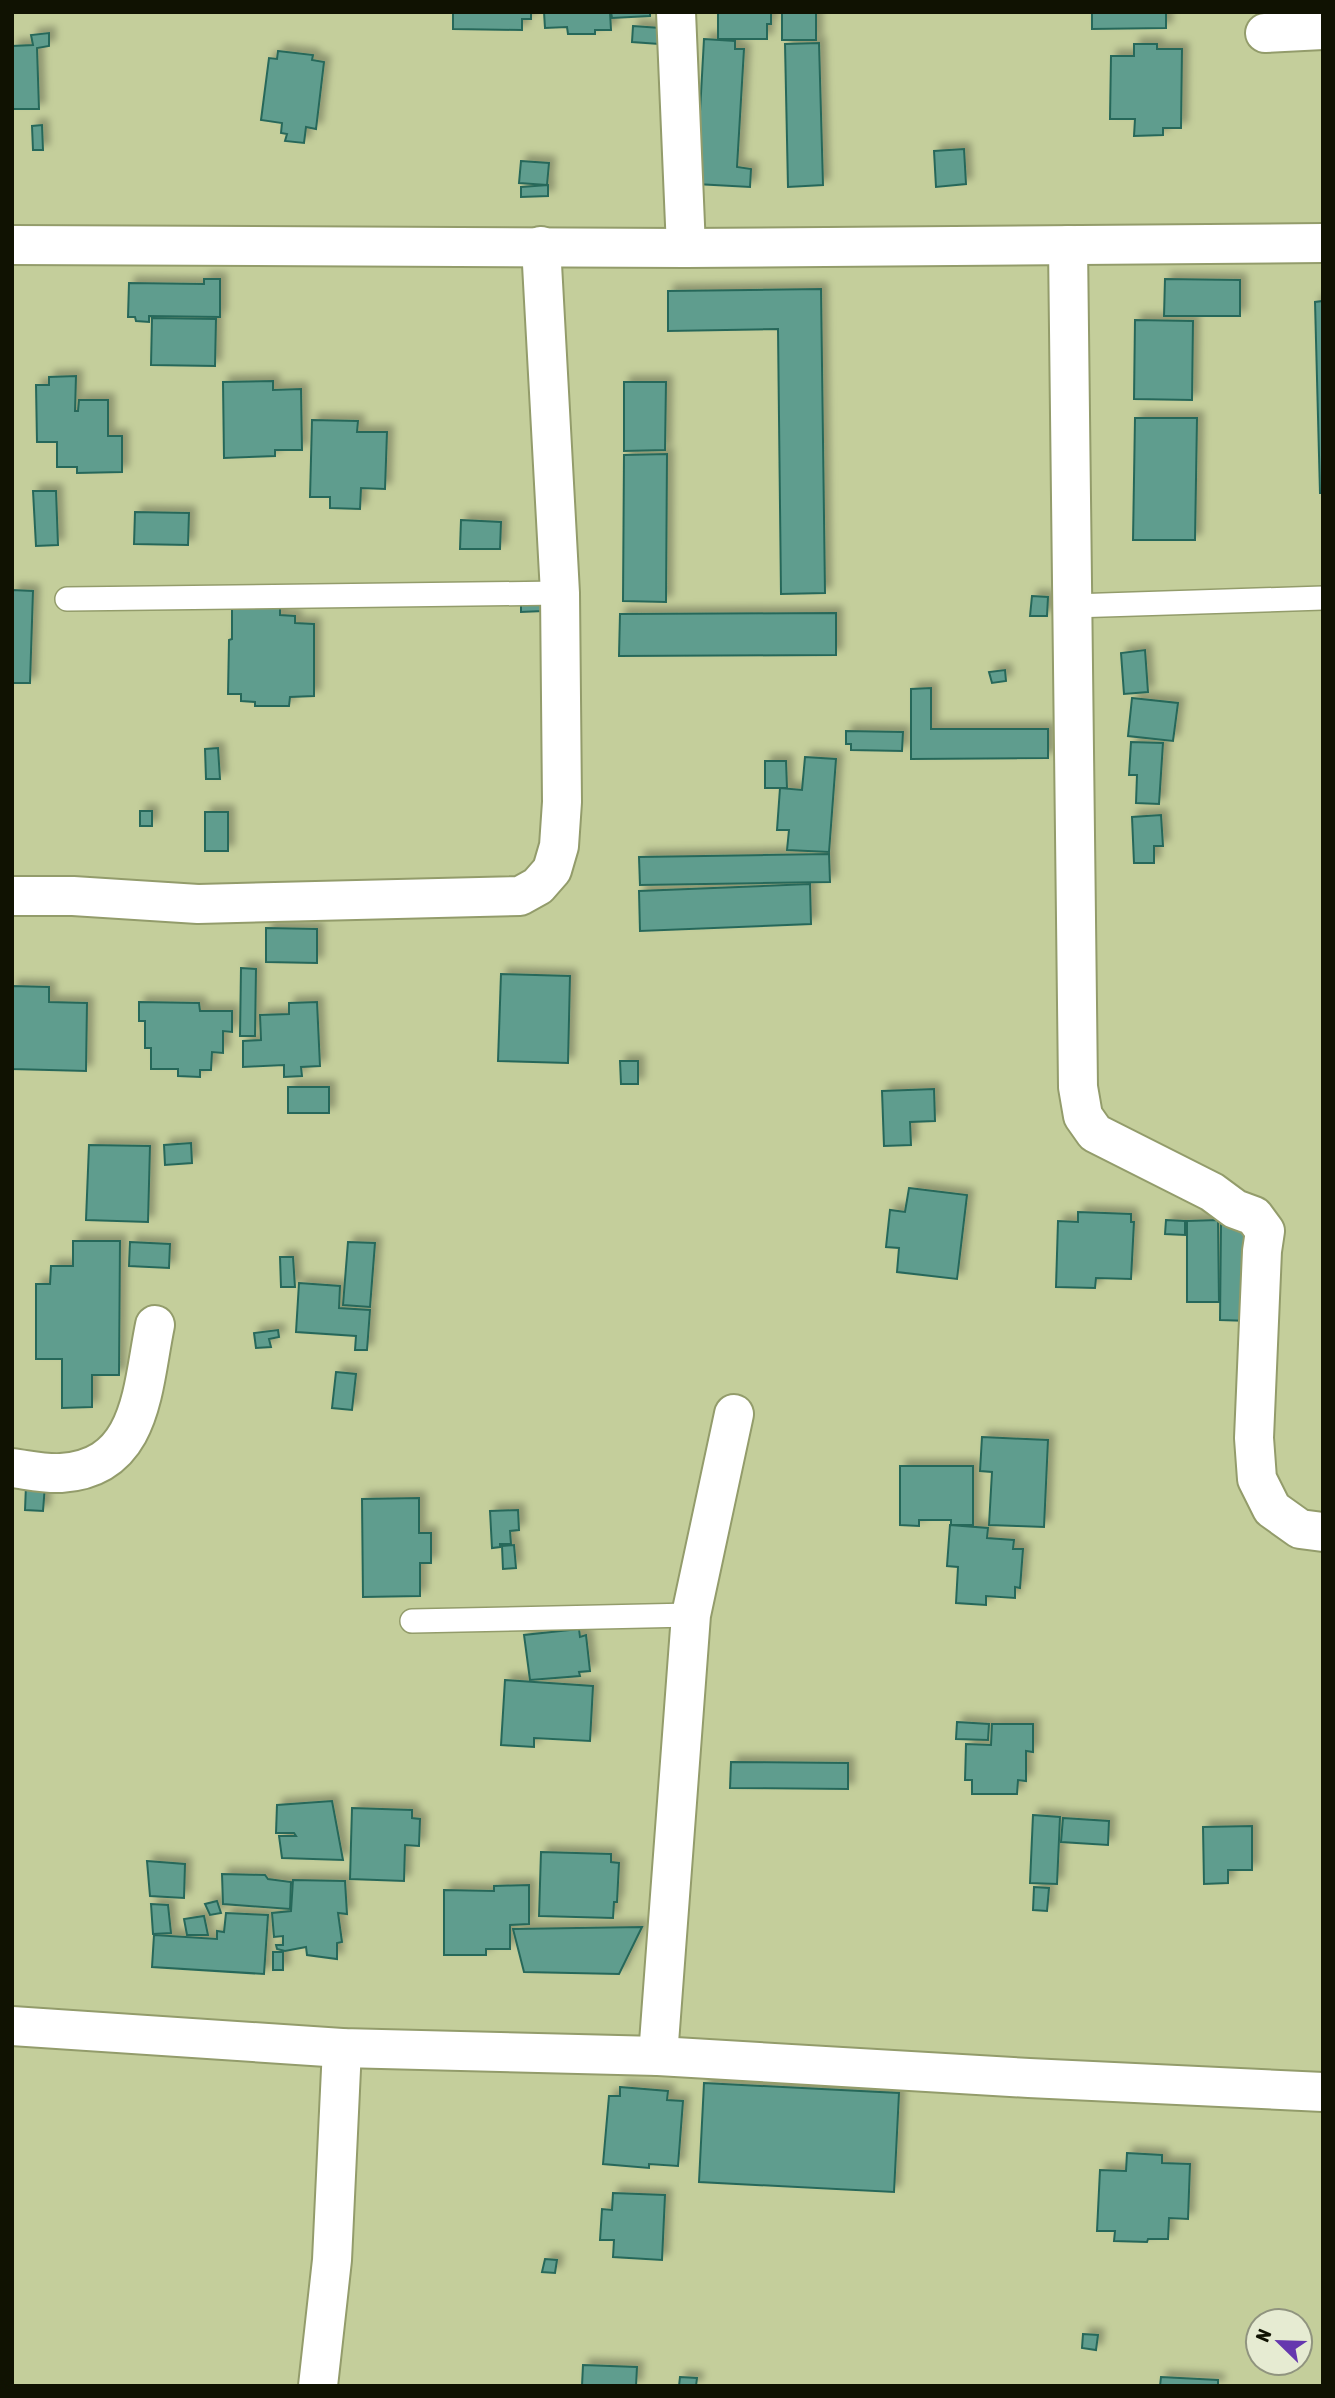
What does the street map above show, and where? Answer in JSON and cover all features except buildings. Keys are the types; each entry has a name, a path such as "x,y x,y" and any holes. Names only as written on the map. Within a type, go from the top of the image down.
{"street":[{"path":"676,12 686,248"},
{"path":"1265,33 1323,30"},
{"path":"12,245 686,248 1323,243"},
{"path":"1068,245 1078,1087 1083,1116 1095,1133 1212,1192 1235,1209 1254,1216 1265,1231 1254,1438 1257,1479 1272,1509 1300,1529 1323,1532"},
{"path":"12,896 73,896 198,904 520,896 538,886 552,870 559,846 562,802 560,593 541,246"},
{"path":"12,1468 58,1474 77,1471 103,1462 124,1443 135,1422 155,1325"},
{"path":"658,2056 691,1615 734,1414"},
{"path":"12,2026 342,2048 658,2056 1323,2092"},
{"path":"318,2386 332,2260 342,2048"}],"lane":[{"path":"67,599 560,593"},
{"path":"1072,606 1323,598"},
{"path":"412,1621 691,1615"}]}
